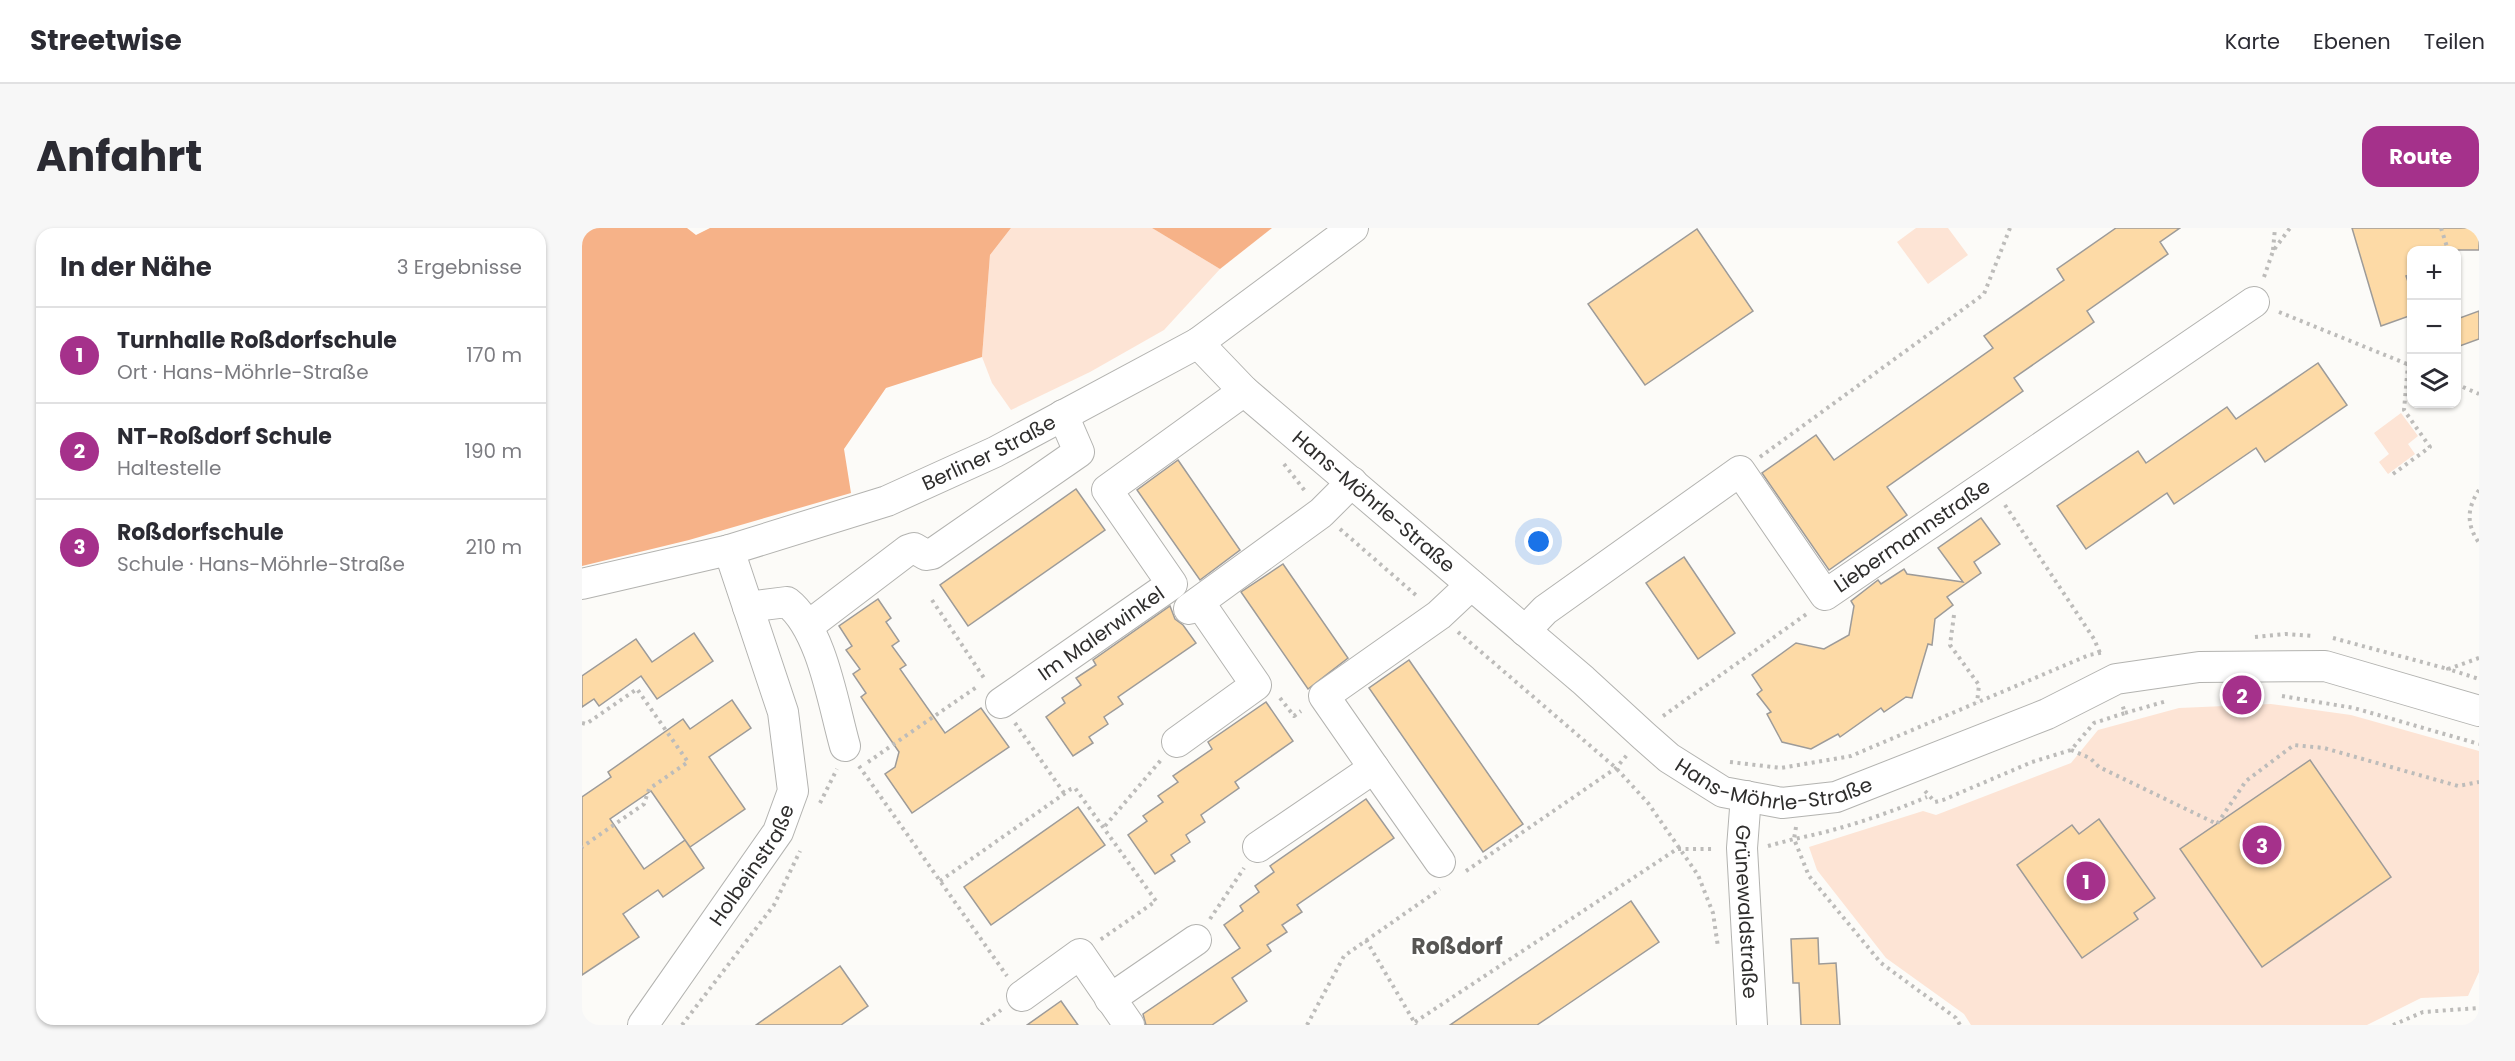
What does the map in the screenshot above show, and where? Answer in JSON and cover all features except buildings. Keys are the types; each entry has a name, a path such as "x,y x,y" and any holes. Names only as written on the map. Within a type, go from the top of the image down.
{"street":[{"name":"Berliner Straße","path":"582,584 729,550 887,501 994,453 1198,343 1353,228"},
{"name":"Liebermannstraße","path":"1740,471 1825,595 2254,302"},
{"name":"Hans-Möhrle-Straße","path":"1198,343 1244,391 1472,585 1669,758 1723,792 1782,803 1836,797 2055,711 2116,679 2199,667 2325,666 2479,711"},
{"name":"Im Malerwinkel","path":"993,690 1172,584 1107,490 1244,391"},
{"path":"808,626 908,550 914,549 926,555 932,554 1079,452 1063,415"},
{"path":"1525,631 1545,610 1740,471"},
{"path":"1177,742 1256,685 1194,605 1321,513 1352,482"},
{"name":"Holbeinstraße","path":"643,1025 778,832 793,791 783,712 729,550"},
{"path":"1441,875 1374,768 1324,696 1439,615 1472,585"},
{"path":"748,607 787,602 798,611 808,626 853,757"},
{"path":"1258,847 1374,768"},
{"name":"Grünewaldstraße","path":"1746,796 1742,849 1752,1025"},
{"path":"1110,999 1201,933"},
{"path":"1022,996 1080,954 1129,1025"}],"path":[{"path":"1740,471 1984,294 2010,228"},
{"path":"2275,228 2273,251 2290,228"},
{"path":"2441,228 2447,246"},
{"path":"2254,302 2407,364"},
{"path":"2461,386 2479,394"},
{"path":"2393,474 2430,447 2404,410 2407,388"},
{"path":"1278,456 1321,513 1616,768 1648,803 1677,849 1698,875 1709,903 1718,948"},
{"path":"1990,482 2094,639 2100,653"},
{"path":"2479,490 2471,503 2469,519 2479,543"},
{"path":"932,600 1064,793"},
{"path":"1954,615 1950,645 1979,685 1977,703"},
{"path":"2479,658 2448,669 2479,679"},
{"path":"582,723 586,724 637,689 688,762 649,789 644,804 582,847"},
{"path":"816,812 833,781 853,757 993,690"},
{"path":"1279,696 1288,709"},
{"path":"2280,696 2354,708 2479,744"},
{"path":"2125,713 2174,699"},
{"path":"1914,768 1927,797 1935,802 2032,762 2071,750 2090,758 2099,767 2217,824 2246,781 2294,745 2324,748 2458,786 2479,783"},
{"path":"853,757 1022,996"},
{"path":"1105,826 1156,766"},
{"path":"940,881 1064,793 1076,788 1156,901 1080,954"},
{"path":"1366,940 1415,1024 1677,849 1760,848 1794,839 1809,876 1881,963 1956,1018 1960,1025"},
{"path":"682,1025 774,905 790,876 803,844"},
{"path":"1201,933 1258,847"},
{"path":"1307,1025 1344,956 1366,940 1441,875"},
{"path":"2393,1025 2423,1011 2479,1007"}],"shaded area":[{"path":"582,228 687,228 696,235 710,228 1011,228 990,255 982,357 886,388 844,449 851,493 689,540 582,566"},
{"path":"1011,228 1152,228 1220,269 1164,330 1090,372 1011,410 992,383 982,357 990,255"},
{"path":"1152,228 1272,228 1220,269"},
{"path":"1916,228 1948,228 1968,255 1928,284 1897,242"},
{"path":"2401,413 2418,436 2408,444 2415,454 2388,474 2379,462 2389,454 2374,433"},
{"path":"2271,704 2351,715 2479,751 2479,972 2468,996 2421,998 2367,1025 1971,1025 1964,1014 1886,958 1817,870 1809,847 1923,811 1936,815 2071,763 2098,730 2179,708"}],"place":[{"name":"NT-Roßdorf Schule","path":"2242,695"},
{"name":"Roßdorfschule","path":"2262,845"},
{"name":"Turnhalle Roßdorfschule","path":"2086,881"}],"district":[{"name":"Roßdorf","path":"1457,946"}]}
